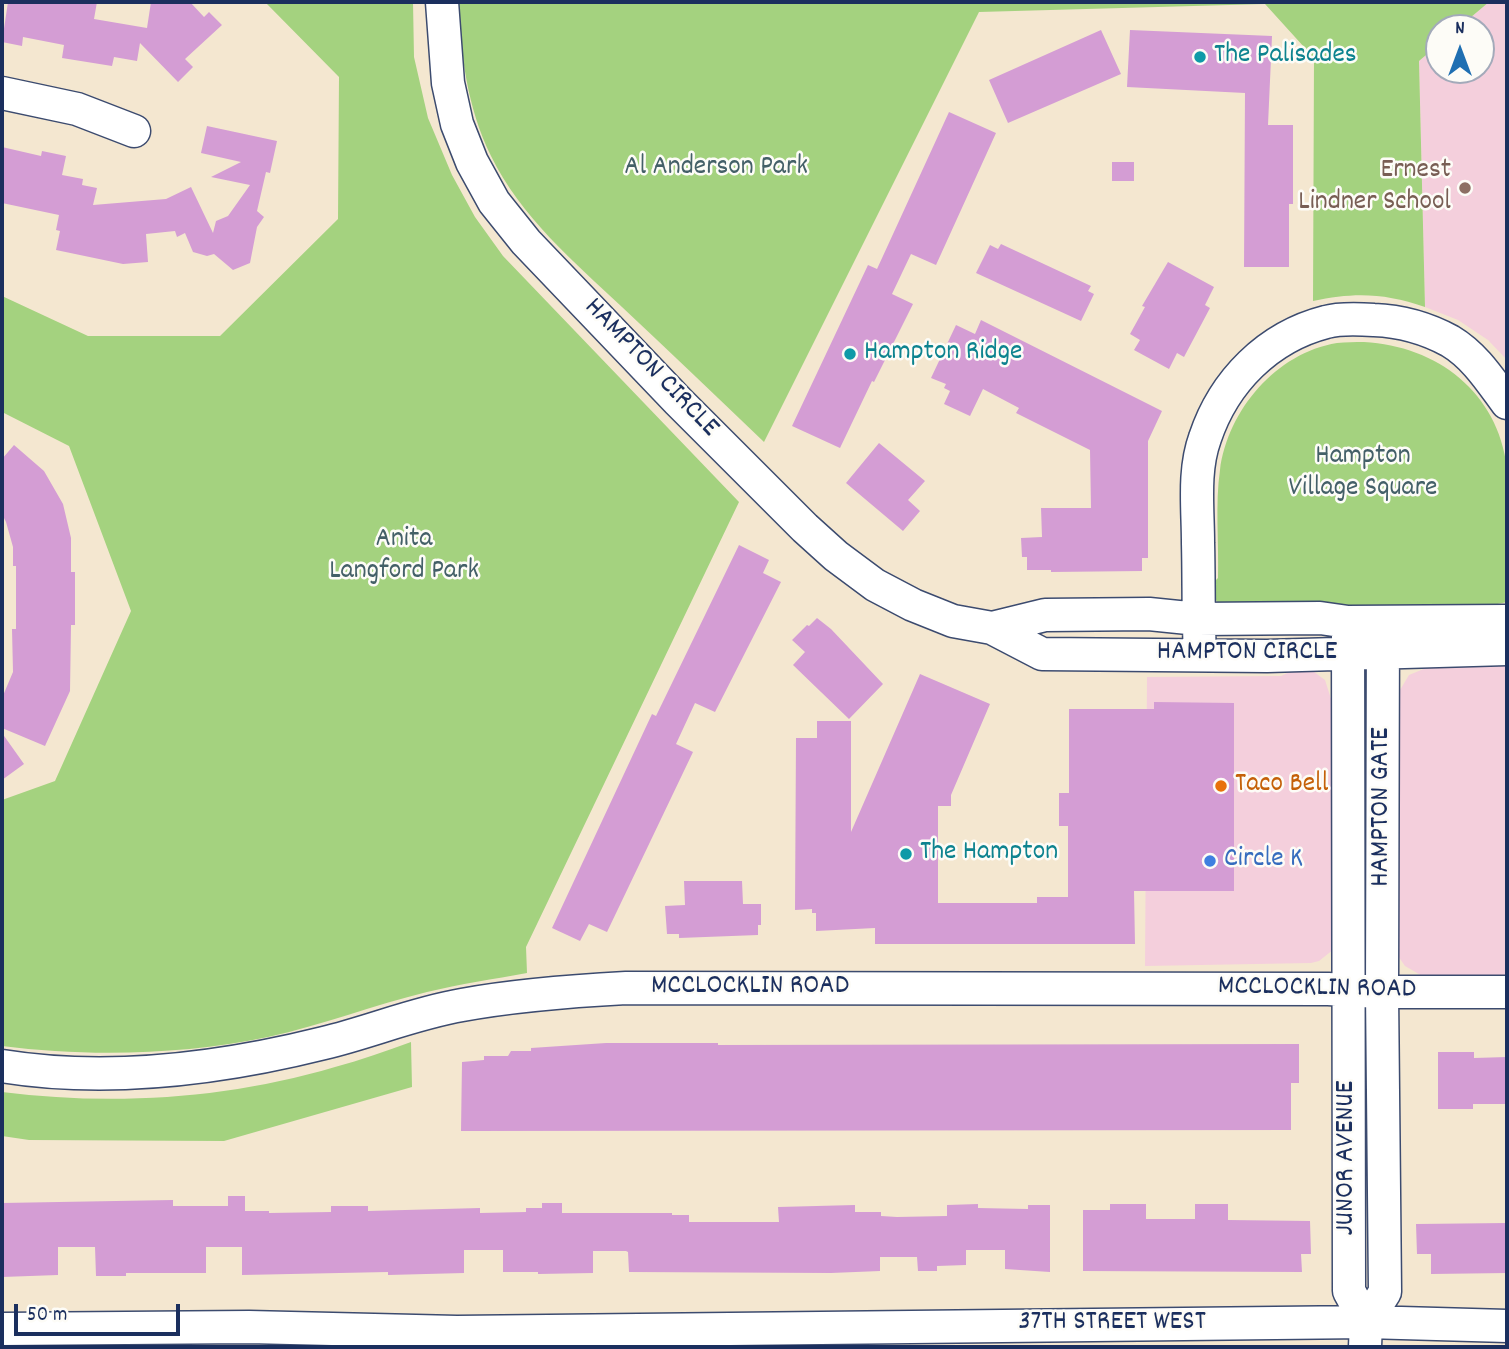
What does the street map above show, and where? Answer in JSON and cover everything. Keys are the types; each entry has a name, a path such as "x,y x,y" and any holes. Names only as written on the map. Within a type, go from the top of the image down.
{"street":[{"name":"HAMPTON CIRCLE","path":"442,2 448,83 457,124 472,162 494,202 526,242 678,401 836,556 875,585 913,605 953,621 992,628 1042,654 1347,654 1507,649"},
{"path":"2,93 77,109 134,131"},
{"path":"1199,655 1197,472 1203,440 1214,412 1228,388 1272,346 1297,332 1329,321 1395,321 1431,331 1452,343 1476,362 1507,403"},
{"name":"HAMPTON CIRCLE","path":"992,628 1045,615 1149,614 1198,619 1320,618 1348,622 1507,621"},
{"name":"HAMPTON GATE","path":"1348,622 1348,990"},
{"name":"HAMPTON GATE","path":"1382,992 1383,622"},
{"name":"MCCLOCKLIN ROAD","path":"2,1066 101,1073 217,1064 314,1045 460,1005 557,992 626,988 1507,992"},
{"name":"JUNOR AVENUE","path":"1348,990 1349,1291 1365,1335"},
{"name":"JUNOR AVENUE","path":"1365,1335 1385,1292 1382,992"},
{"name":"37TH STREET WEST","path":"2,1328 249,1327 428,1340 1365,1335 1507,1326"}],"shaded area":[{"name":"Ernest Lindner School","path":"1489,2 1507,2 1507,360 1488,340 1458,320 1425,307 1419,61 1425,56 1425,84 1495,84 1495,14 1475,14"},
{"path":"1507,665 1507,976 1424,977 1405,966 1398,956 1395,942 1397,695 1409,675 1431,666"},
{"path":"1310,669 1325,680 1332,702 1331,906 1336,913 1334,949 1319,961 1311,963 1145,966 1147,677 1281,676 1294,670"}],"green space":[{"name":"Anita Langford Park","path":"265,2 413,2 414,57 428,118 452,175 475,217 503,256 739,502 526,947 527,973 427,992 268,1037 202,1048 101,1053 2,1046 2,800 55,781 131,611 69,446 2,412 2,296 88,336 220,336 338,219 339,77"},
{"name":"Al Anderson Park","path":"458,2 1489,2 1475,14 1425,14 1425,56 1419,61 1425,307 1369,295 1313,301 1314,58 1265,4 979,12 764,442 567,255 517,199 491,156 476,119 461,42"},
{"name":"Hampton Village Square","path":"1337,343 1391,345 1439,364 1460,378 1477,396 1491,417 1501,441 1508,473 1507,602 1488,606 1229,609 1220,605 1210,593 1211,585 1218,578 1217,509 1220,470 1233,426 1244,406 1259,388 1275,372 1294,359"},
{"path":"411,1042 412,1087 224,1141 29,1140 2,1136 2,1092 128,1099 211,1093 294,1078"}],"building":[{"path":"8,2 97,2 94,19 147,28 151,2 190,2 204,17 209,12 222,25 185,59 193,67 178,82 140,43 137,61 114,57 112,66 62,58 64,45 23,37 22,46 2,42"},
{"path":"1101,30 1121,74 1008,123 989,80"},
{"path":"1130,30 1272,36 1268,125 1293,125 1293,204 1289,204 1289,267 1244,267 1245,93 1127,87"},
{"path":"949,112 996,133 936,265 911,254 892,294 913,304 840,448 792,426 868,265 877,269"},
{"path":"207,126 277,141 257,211 264,217 257,227 250,263 233,270 214,254 207,256 193,252 185,233 177,237 175,231 146,234 148,262 123,264 56,250 60,231 56,230 59,215 2,203 2,147 41,156 42,151 66,156 62,175 83,179 82,185 97,188 93,205 166,199 191,187 213,233 216,221 228,216 250,185 211,177 241,162 201,153"},
{"path":"1112,162 1134,162 1134,181 1112,181"},
{"path":"1001,244 1091,286 1088,291 1094,294 1081,321 976,273 990,245 998,249"},
{"path":"1168,262 1214,287 1205,305 1210,308 1184,357 1177,353 1169,369 1134,350 1140,340 1130,334 1145,307 1142,306"},
{"path":"981,320 1162,411 1148,441 1148,558 1142,558 1142,571 1027,570 1027,557 1022,557 1021,538 1042,537 1041,508 1091,508 1090,450 1016,413 1019,408 983,389 970,416 944,404 950,391 944,388 946,384 931,378 956,325 975,334"},
{"name":"Hampton Ridge","path":"879,443 925,481 908,500 920,511 903,531 846,483"},
{"path":"14,445 44,471 63,504 71,538 71,572 75,572 75,625 71,625 70,691 45,746 2,728 2,698 13,672 12,629 16,629 16,566 13,566 13,547 2,514 2,459"},
{"path":"739,545 769,560 763,573 781,582 715,712 695,703 676,744 693,752 607,932 589,924 580,941 552,928 652,714 656,716"},
{"path":"817,618 831,629 883,684 849,719 793,665 805,652 792,640"},
{"path":"920,674 990,704 951,795 951,806 938,806 938,903 1037,903 1037,897 1068,897 1068,826 1059,826 1059,793 1069,793 1069,709 1154,709 1154,702 1234,703 1234,891 1134,891 1135,944 875,944 875,928 816,931 816,913 812,913 812,909 795,910 796,738 817,738 817,721 851,721 851,832"},
{"path":"2,733 24,764 2,780"},
{"path":"684,881 742,881 743,904 761,904 758,935 679,938 679,934 667,934 665,906 685,905"},
{"path":"606,1043 1299,1044 1299,1083 1291,1083 1291,1130 461,1131 462,1062 484,1060 484,1056 508,1056 511,1051 531,1051 531,1048"},
{"path":"1438,1052 1474,1052 1474,1058 1507,1057 1507,1104 1473,1104 1473,1109 1438,1109"},
{"path":"228,1196 245,1196 245,1211 269,1213 331,1212 331,1206 368,1206 368,1211 480,1208 480,1213 526,1212 526,1208 542,1208 542,1203 562,1203 562,1213 672,1213 689,1215 689,1222 779,1222 778,1207 855,1205 855,1212 881,1212 881,1216 897,1217 947,1216 947,1205 978,1204 978,1208 1028,1209 1028,1205 1050,1205 1050,1272 1005,1269 1005,1250 966,1250 966,1265 937,1266 937,1271 918,1271 917,1257 880,1257 880,1271 831,1273 629,1272 628,1252 593,1251 593,1273 538,1274 503,1272 503,1250 464,1250 464,1273 242,1275 242,1247 206,1247 206,1273 126,1273 126,1276 96,1276 95,1247 58,1247 58,1275 2,1277 2,1203 173,1200 173,1206 228,1206"},
{"path":"1110,1204 1146,1204 1146,1219 1195,1219 1195,1204 1228,1204 1228,1220 1310,1221 1311,1254 1301,1254 1302,1272 1083,1271 1083,1210 1110,1210"},
{"path":"1507,1223 1507,1273 1431,1274 1431,1254 1417,1254 1416,1224"}],"place":[{"name":"The Palisades","path":"1200,57"},
{"name":"Ernest Lindner School","path":"1465,188"},
{"name":"Hampton Ridge","path":"850,354"},
{"name":"Taco Bell","path":"1221,786"},
{"name":"The Hampton","path":"906,854"},
{"name":"Circle K","path":"1210,861"}]}
